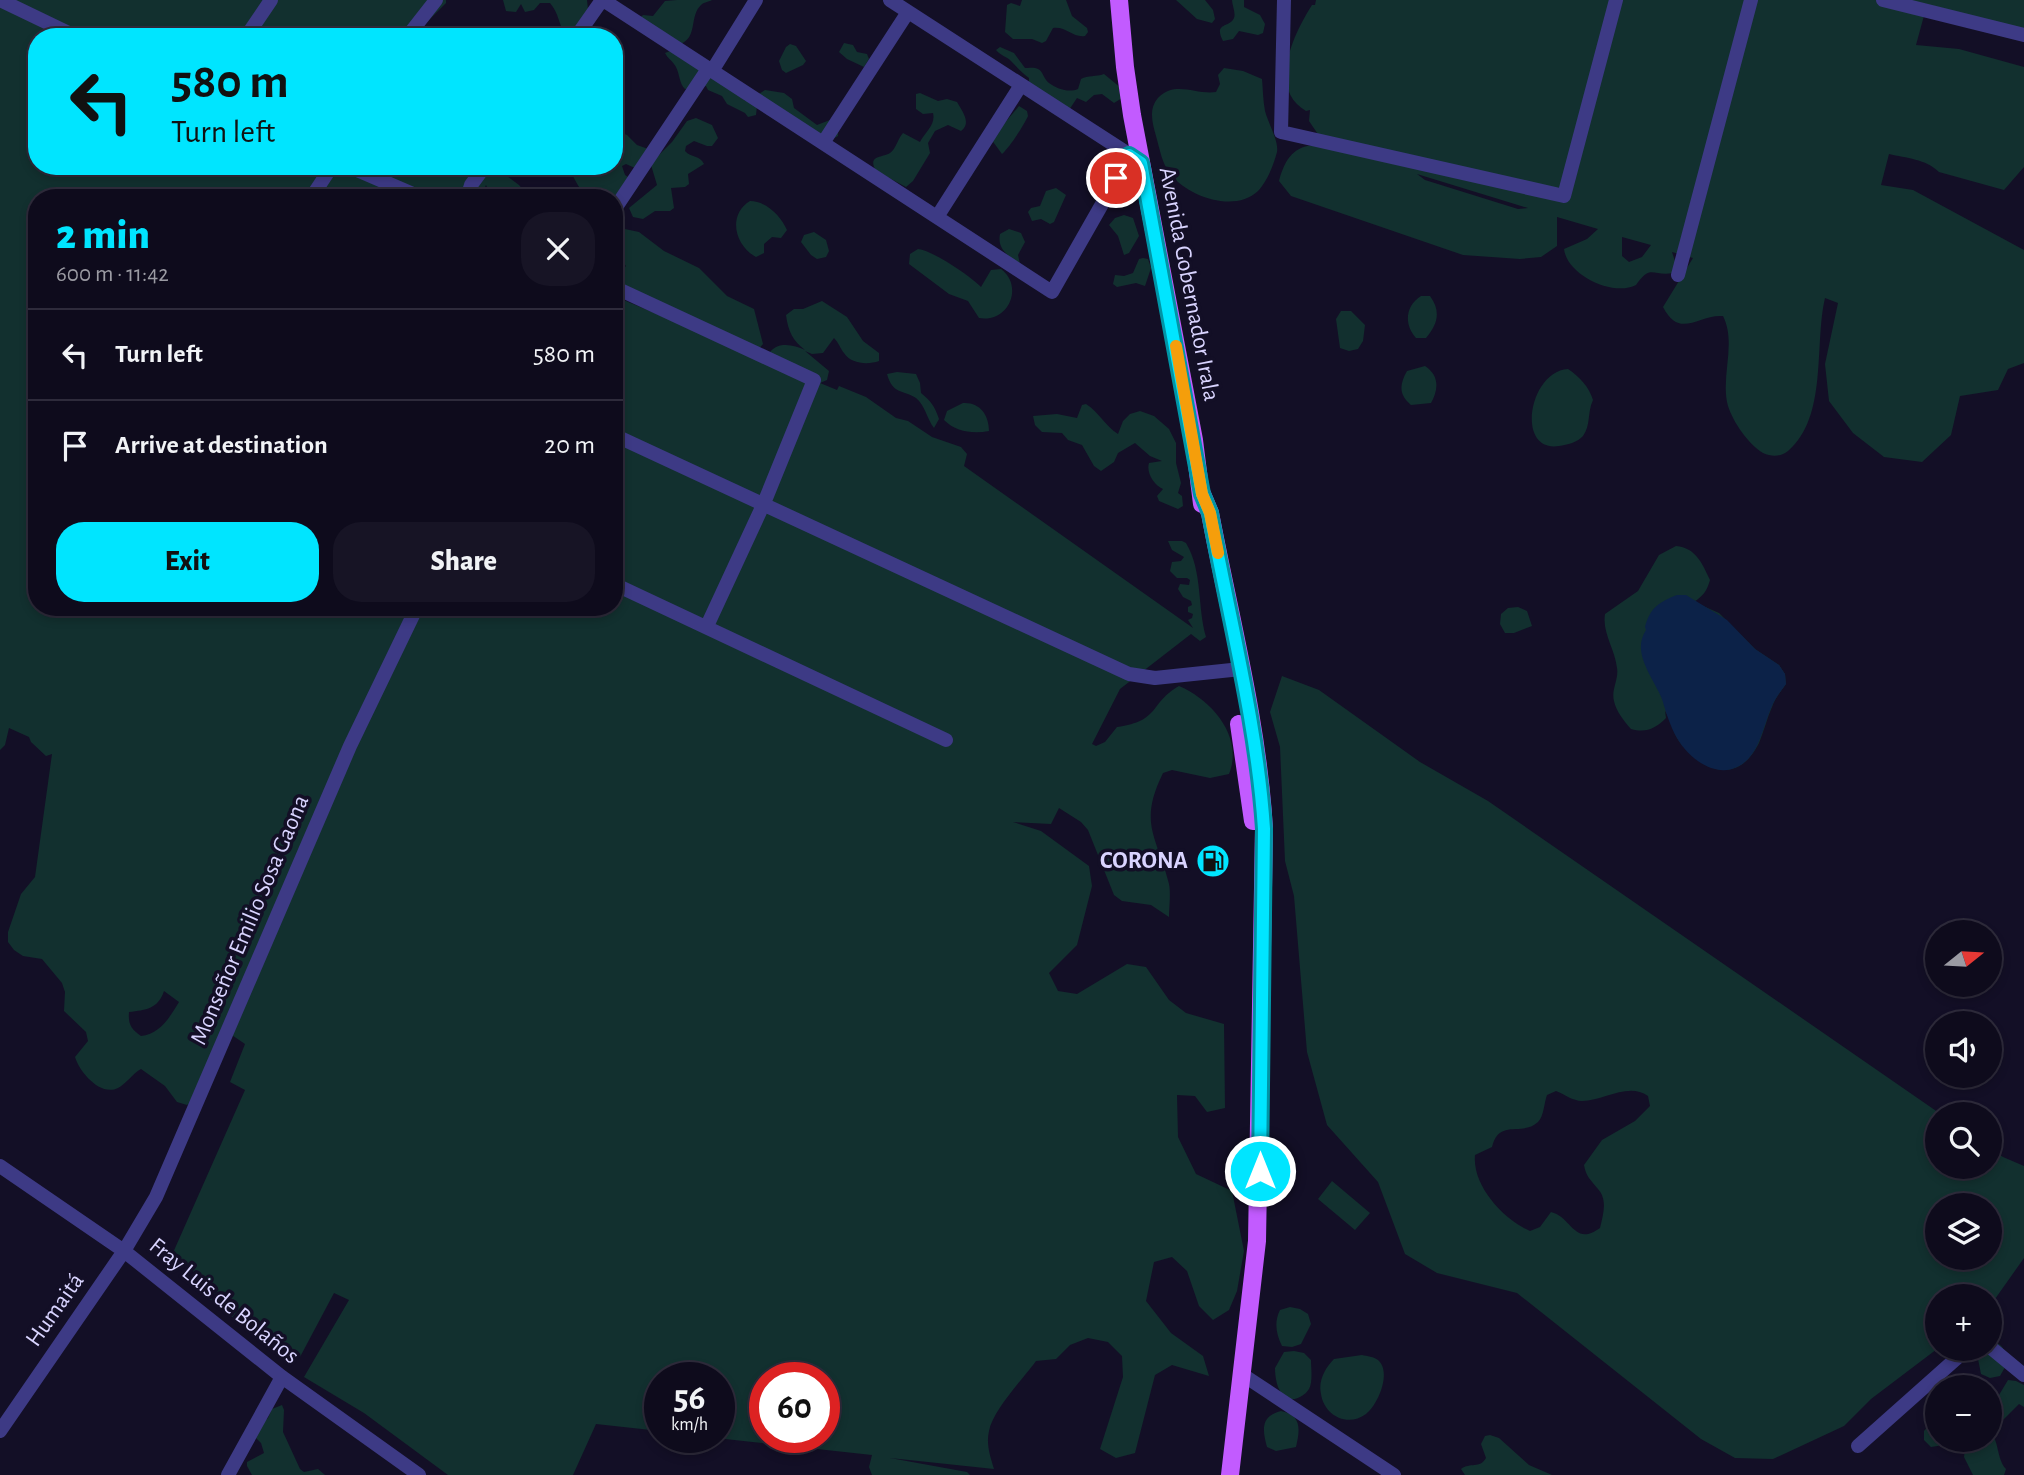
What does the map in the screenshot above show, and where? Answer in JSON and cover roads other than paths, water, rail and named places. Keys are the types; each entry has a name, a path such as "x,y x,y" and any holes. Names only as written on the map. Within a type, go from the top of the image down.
{"main road":[{"name":"Avenida Gobernador Irala","path":"1119,0 1135,159 1202,494 1202,513 1235,669 1262,907 1257,1241 1230,1475"}],"street":[{"path":"0,0 58,28"},
{"path":"252,28 271,0"},
{"path":"414,28 436,0"},
{"path":"582,28 602,0 1052,292 1135,159 890,0"},
{"path":"623,197 756,0"},
{"path":"1284,0 1281,132 1564,196 1616,0"},
{"path":"1678,275 1751,0"},
{"path":"1883,0 2024,35"},
{"path":"823,143 908,12"},
{"path":"937,217 1021,85"},
{"path":"369,175 401,189"},
{"path":"623,291 814,380 764,503 707,626"},
{"path":"623,439 1129,674 1155,678 1235,669"},
{"path":"623,588 946,740"},
{"name":"Monseñor Emilio Sosa Gaona","path":"124,1251 156,1197 351,746 413,616"},
{"name":"Fray Luis de Bolaños","path":"0,1166 124,1251 282,1377 419,1475"},
{"name":"Humaitá","path":"0,1431 124,1251"},
{"path":"2002,1357 2024,1375"},
{"path":"1858,1446 1954,1361"},
{"path":"1243,1376 1394,1475"},
{"path":"228,1475 282,1377"}],"water":[{"path":"1677,595 1686,595 1727,620 1755,649 1779,665 1785,674 1786,684 1773,703 1752,755 1739,766 1730,769 1721,770 1704,765 1682,746 1672,729 1662,699 1642,656 1642,639 1650,615 1660,603"}],"place":[{"name":"CORONA","path":"1213,861"}]}
